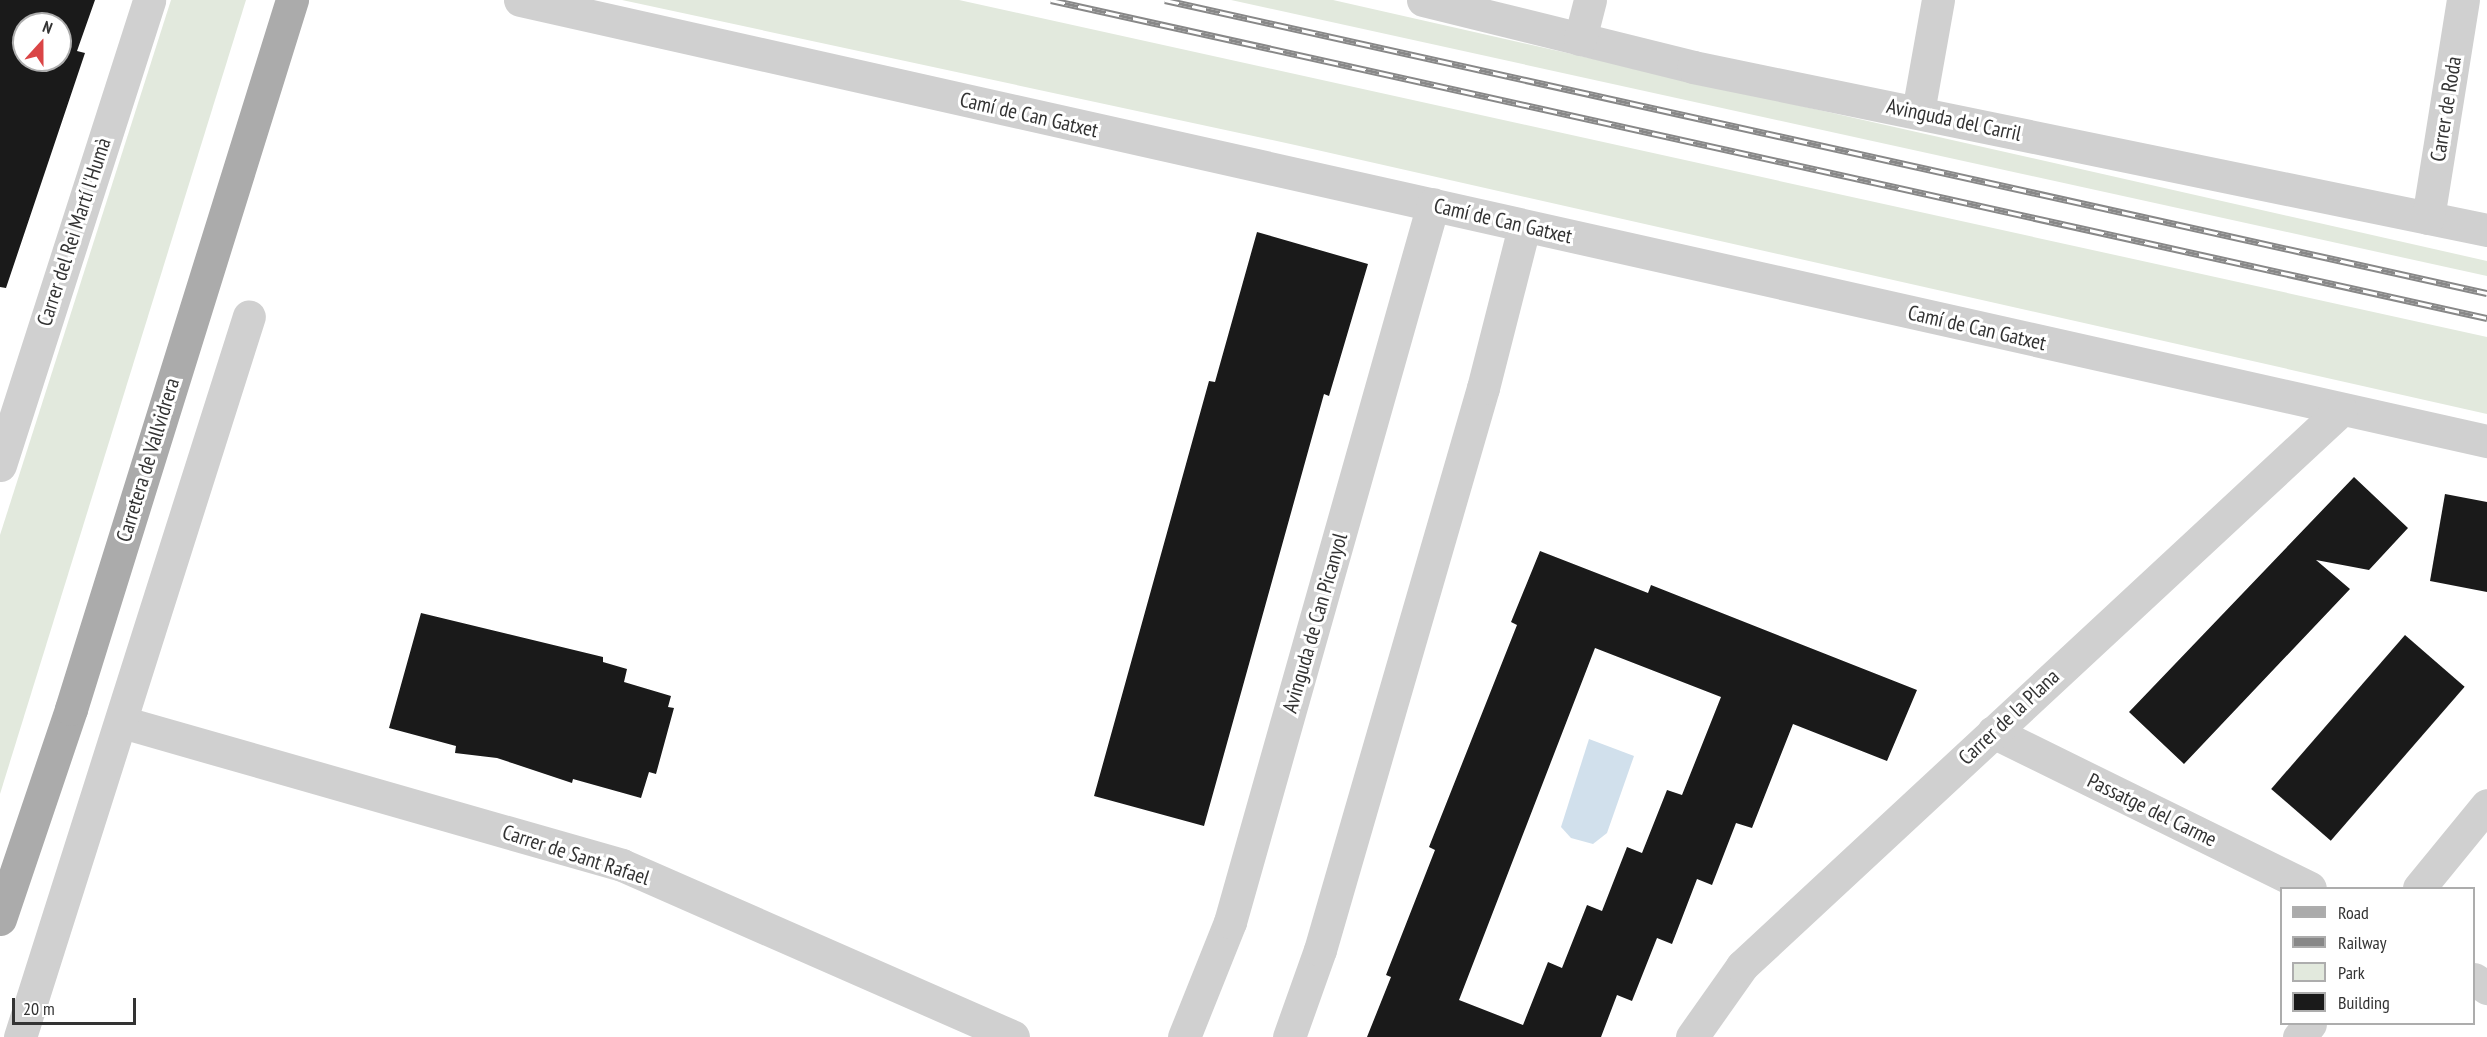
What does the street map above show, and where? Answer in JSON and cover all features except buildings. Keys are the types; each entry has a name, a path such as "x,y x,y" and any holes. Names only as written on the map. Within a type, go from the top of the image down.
{"main road":[{"name":"Carretera de Vallvidrera","path":"0,919 71,709 292,0"}],"street":[{"name":"Carrer del Rei Martí l'Humà","path":"0,465 149,0"},
{"name":"Camí de Can Gatxet","path":"520,0 1433,204 1524,227 2487,441"},
{"name":"Avinguda del Carril","path":"1423,0 1500,8 1580,39 1693,67 2487,230"},
{"path":"1580,39 1590,0"},
{"path":"1918,112 1938,0"},
{"name":"Carrer de Roda","path":"2428,218 2463,0"},
{"name":"Avinguda de Can Picanyol","path":"1184,1037 1230,922 1433,204"},
{"path":"1288,1037 1320,950 1483,388 1524,227"},
{"path":"20,1037 122,722 249,316"},
{"name":"Carrer de la Plana","path":"1692,1037 1742,966 2341,410"},
{"name":"Carrer de Sant Rafael","path":"122,722 621,865 1013,1037"},
{"name":"Passatge del Carme","path":"1993,732 2308,887"},
{"path":"2420,887 2487,805"}],"green space":[{"path":"171,0 246,0 0,794 0,535"},
{"path":"622,0 959,0 2487,337 2487,414 1295,145"},
{"path":"1231,0 1333,0 2487,261 2487,276"}],"water":[{"path":"1589,739 1634,756 1607,833 1593,844 1571,838 1561,827"}],"railway":[{"path":"1051,0 2487,318"},
{"path":"1165,0 2487,293"}]}
